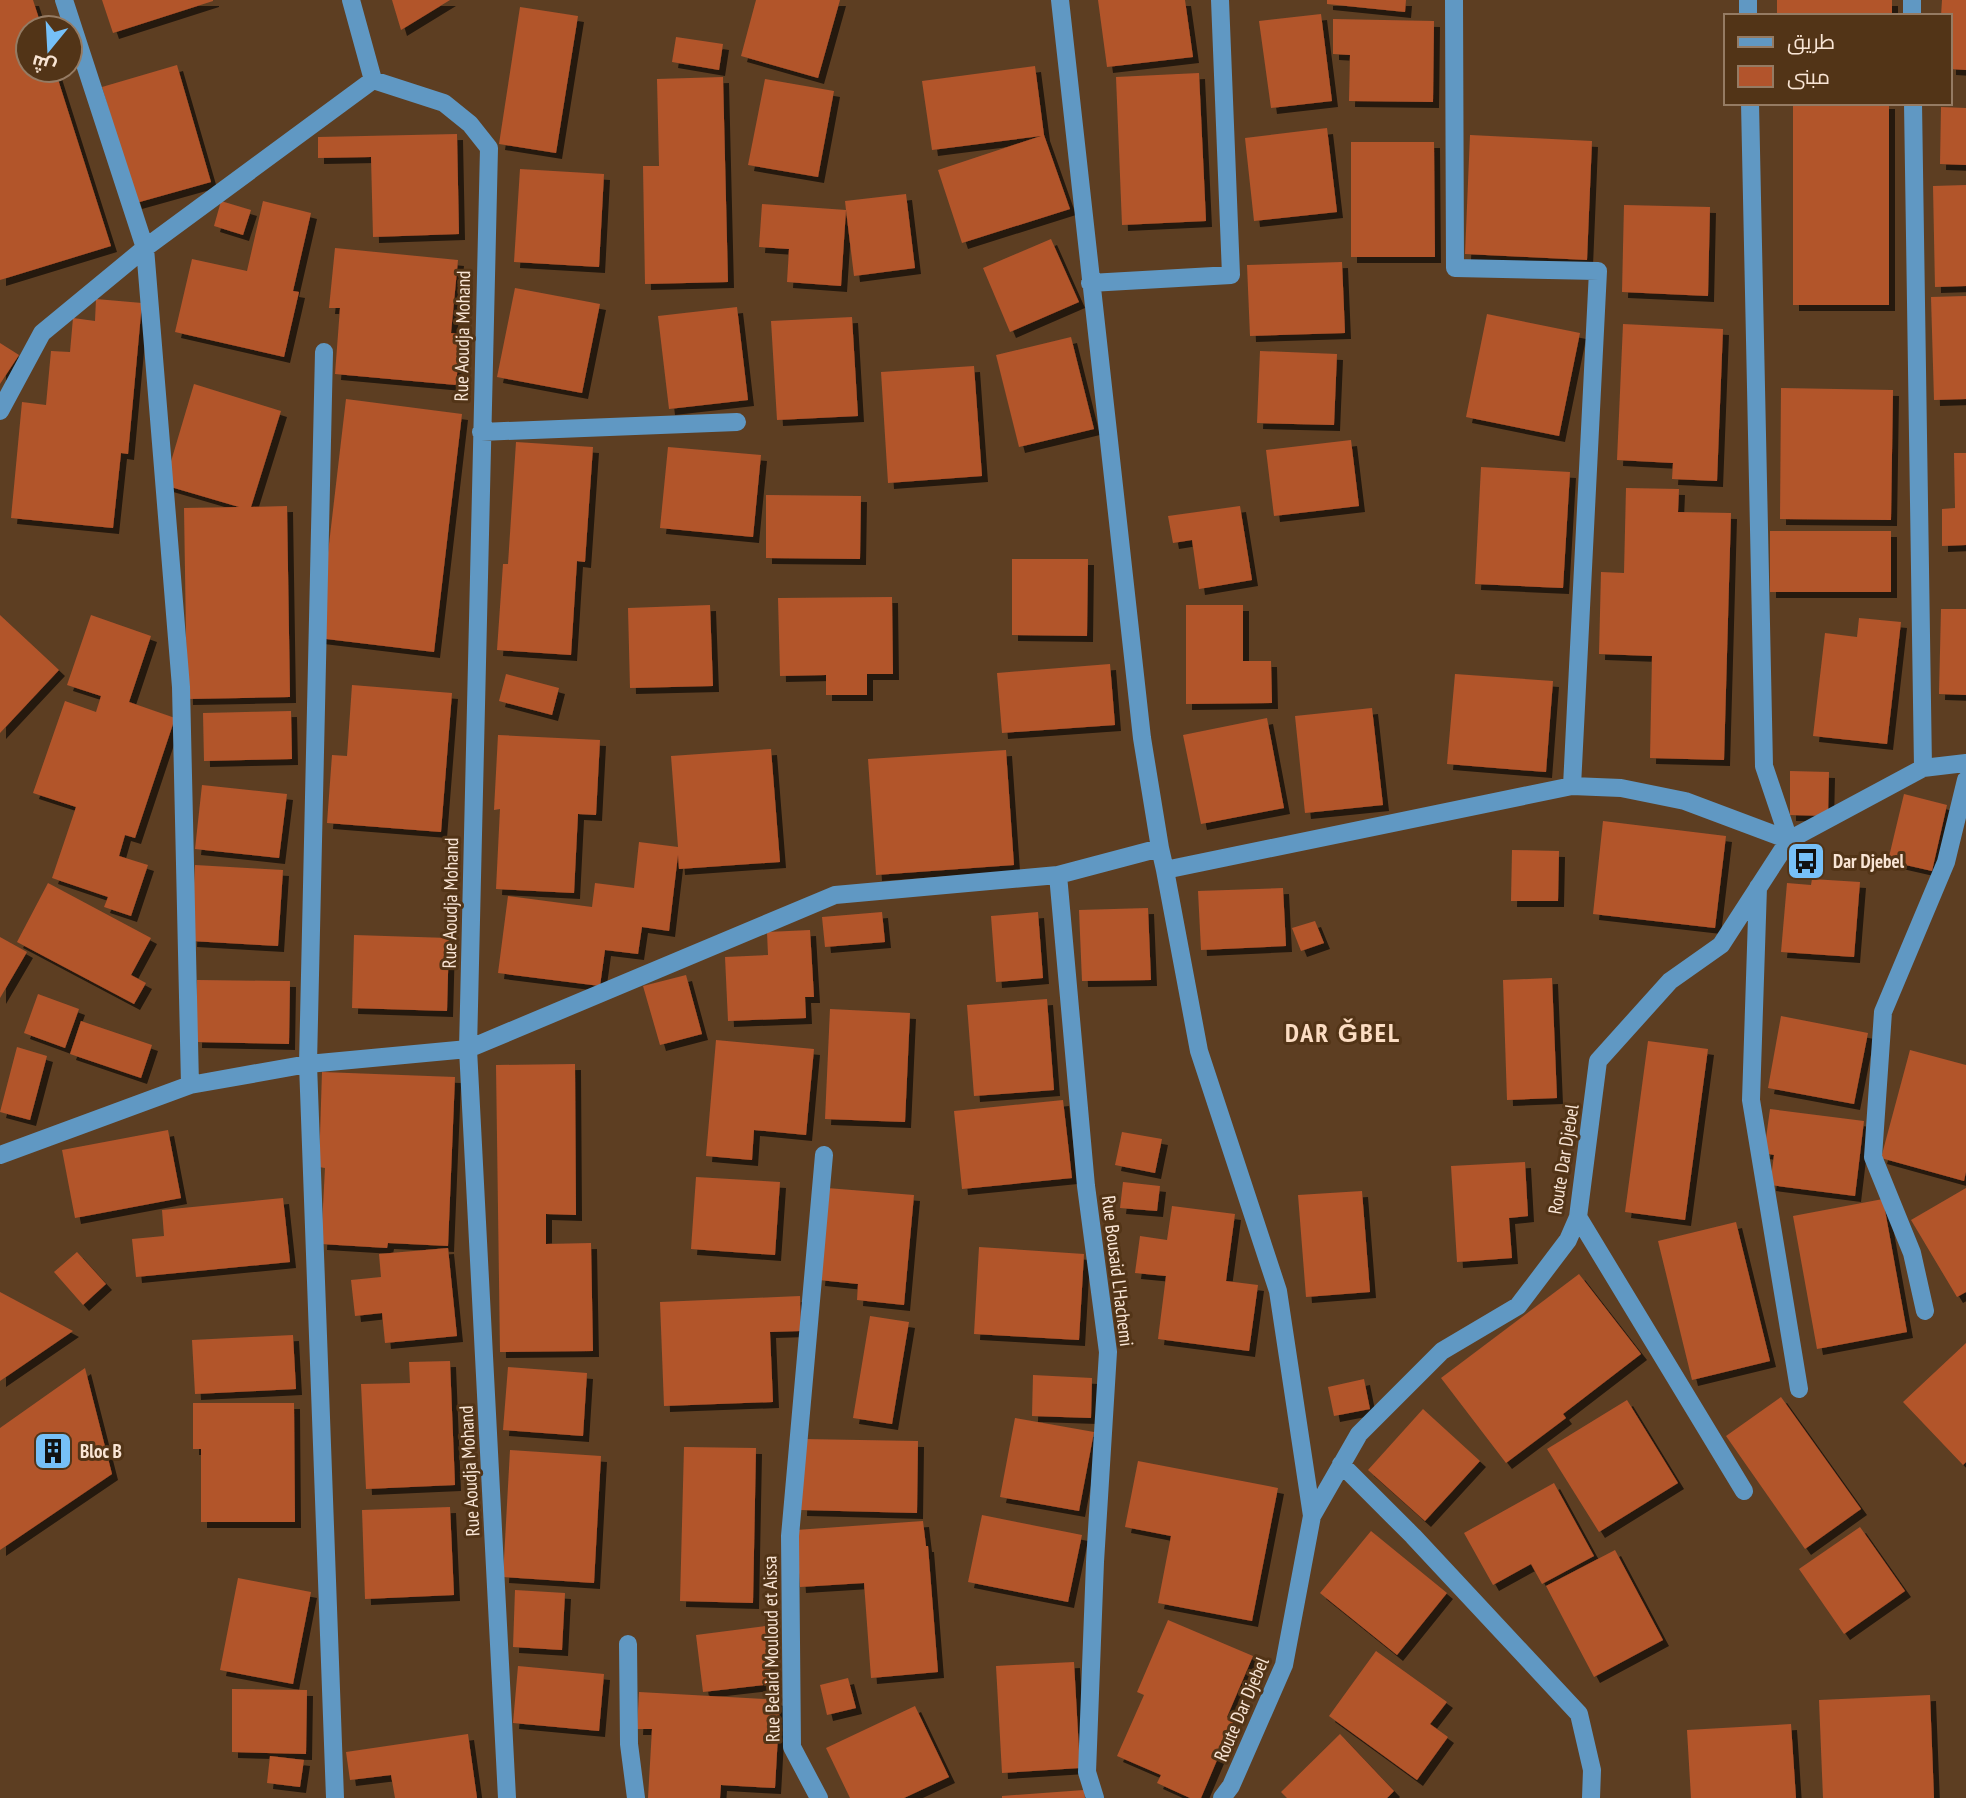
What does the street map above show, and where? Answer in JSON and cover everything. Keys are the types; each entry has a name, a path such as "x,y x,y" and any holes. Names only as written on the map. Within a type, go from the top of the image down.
{"street":[{"path":"64,0 145,248 181,687 190,1085"},
{"path":"0,411 42,333 145,248 373,80 351,0"},
{"path":"1060,0 1142,738 1160,848 1199,1051 1278,1291 1312,1516"},
{"path":"1090,283 1231,275 1220,0"},
{"path":"1454,0 1455,268 1598,271 1572,786"},
{"name":"Rue Aoudja Mohand","path":"373,80 444,103 470,124 489,148 468,1049 507,1798"},
{"path":"1750,105 1764,766 1789,840"},
{"path":"1913,105 1923,768"},
{"path":"324,352 308,1064 335,1798"},
{"path":"481,432 737,422"},
{"name":"Route Dar Djebel","path":"1222,1798 1231,1786 1284,1665 1312,1516 1359,1434 1442,1350 1518,1306 1568,1240 1578,1217 1598,1061 1670,981 1721,945 1789,840 1923,768 1966,763"},
{"path":"1925,1311 1912,1253 1873,1157 1883,1012 1946,862 1966,780"},
{"path":"1165,870 1572,786 1621,788 1685,802 1789,840"},
{"path":"0,1155 190,1085 308,1064 468,1049 835,895 1058,875 1160,848"},
{"name":"Rue Bousaid L'Hachemi","path":"1058,875 1086,1186 1108,1352 1095,1562 1087,1772 1095,1798"},
{"path":"1758,887 1751,1100 1798,1389"},
{"name":"Rue Belaid Mouloud et Aissa","path":"819,1798 792,1747 790,1536 824,1155"},
{"path":"1578,1217 1744,1490"},
{"path":"1341,1464 1413,1535 1579,1714 1592,1770 1591,1798"},
{"path":"628,1644 629,1744 636,1798"}],"building":[{"path":"0,0 33,0 38,14 14,14 14,84 59,84 111,246 0,280"},
{"path":"102,0 213,0 213,1 113,33"},
{"path":"392,0 450,0 401,30"},
{"path":"756,0 840,0 818,78 741,56"},
{"path":"1098,0 1185,0 1193,57 1107,67"},
{"path":"1327,0 1406,0 1405,12 1327,4"},
{"path":"1777,0 1892,0 1892,14 1777,14"},
{"path":"1942,0 1966,0 1966,70 1952,69 1952,14 1941,14"},
{"path":"520,7 578,16 556,153 499,144"},
{"path":"1321,14 1332,101 1271,108 1259,21"},
{"path":"1333,19 1434,21 1433,102 1349,101 1350,55 1333,54"},
{"path":"676,37 723,44 719,70 672,62"},
{"path":"177,65 211,182 136,203 102,87"},
{"path":"1035,66 1044,135 1070,209 962,243 938,170 1041,136 932,150 922,81"},
{"path":"1199,73 1206,221 1122,225 1116,77"},
{"path":"723,77 728,282 645,284 643,166 659,166 657,79"},
{"path":"765,79 834,91 818,177 748,165"},
{"path":"1793,105 1889,105 1889,305 1793,305"},
{"path":"1941,107 1966,108 1966,165 1940,164"},
{"path":"1327,128 1337,212 1254,221 1245,138"},
{"path":"457,134 459,234 373,237 371,157 318,158 318,137"},
{"path":"1470,135 1592,141 1587,260 1465,254"},
{"path":"1351,142 1434,142 1435,257 1351,257"},
{"path":"520,169 604,174 599,267 514,262"},
{"path":"1966,185 1966,286 1935,287 1933,186"},
{"path":"906,194 915,268 854,276 845,201"},
{"path":"221,201 251,210 243,235 214,226"},
{"path":"263,201 311,213 293,291 299,292 284,357 175,332 192,259 247,271"},
{"path":"762,204 846,210 841,286 787,282 789,249 759,247"},
{"path":"1624,205 1710,207 1708,296 1622,292"},
{"path":"1051,239 1079,302 1010,332 983,268"},
{"path":"335,248 458,260 451,333 461,334 456,385 335,374 340,308 329,308"},
{"path":"1342,262 1345,333 1250,336 1247,265"},
{"path":"515,288 600,304 582,393 497,377"},
{"path":"1966,296 1966,399 1934,400 1931,297"},
{"path":"96,299 142,303 128,454 121,453 113,528 11,518 22,402 46,405 51,351 70,352 73,318 95,321"},
{"path":"737,307 748,400 669,409 658,316"},
{"path":"1487,314 1580,333 1559,436 1466,417"},
{"path":"852,317 858,416 777,420 771,321"},
{"path":"1623,324 1723,329 1717,481 1672,479 1673,463 1617,460"},
{"path":"1071,337 1094,429 1019,447 996,355"},
{"path":"0,343 19,355 0,384"},
{"path":"1260,351 1337,354 1334,425 1257,423"},
{"path":"974,366 982,476 888,483 881,372"},
{"path":"194,384 281,411 251,507 287,506 290,697 187,699 184,508 239,507 164,485"},
{"path":"1781,388 1893,390 1891,520 1780,519"},
{"path":"346,399 462,414 434,652 318,638"},
{"path":"1351,440 1359,506 1274,516 1266,450"},
{"path":"516,442 593,447 585,562 577,561 571,655 497,650 503,564 508,564"},
{"path":"668,447 761,455 753,537 660,528"},
{"path":"1954,453 1966,453 1966,545 1942,546 1942,509 1955,508"},
{"path":"1481,467 1570,472 1563,588 1475,584"},
{"path":"1626,488 1679,489 1678,512 1731,513 1724,760 1650,758 1652,656 1599,654 1601,572 1624,573"},
{"path":"766,495 861,496 860,559 766,558"},
{"path":"1240,506 1252,580 1199,589 1192,540 1173,543 1168,516"},
{"path":"1770,531 1891,531 1891,592 1770,592"},
{"path":"1012,559 1088,559 1087,636 1012,635"},
{"path":"892,597 893,674 867,674 867,695 826,695 826,675 780,676 778,598"},
{"path":"710,605 713,686 630,688 628,608"},
{"path":"1186,605 1243,605 1243,661 1271,661 1272,703 1186,704"},
{"path":"1941,609 1966,609 1966,695 1939,694"},
{"path":"0,615 59,670 0,733"},
{"path":"91,615 151,636 129,702 175,718 135,838 125,835 119,856 148,865 131,916 104,907 108,897 52,878 76,807 33,793 65,701 96,712 101,696 67,685"},
{"path":"1859,618 1901,622 1887,744 1813,736 1825,633 1857,637"},
{"path":"1110,664 1115,725 1002,733 997,673"},
{"path":"506,674 559,688 552,715 499,701"},
{"path":"1455,674 1553,681 1546,772 1447,764"},
{"path":"352,685 452,693 441,832 327,823 332,755 347,756"},
{"path":"1372,708 1383,805 1305,813 1295,716"},
{"path":"291,711 292,759 204,761 203,713"},
{"path":"1267,718 1284,808 1201,824 1183,735"},
{"path":"498,735 600,740 596,815 578,814 574,893 496,889 500,809 494,810"},
{"path":"771,749 780,862 679,869 678,855 669,931 642,927 638,954 605,950 600,986 498,973 508,896 592,907 595,883 634,888 639,842 678,847 671,756"},
{"path":"1006,750 1014,865 876,875 868,759"},
{"path":"1790,771 1829,772 1828,816 1790,815"},
{"path":"202,785 287,794 279,858 195,849"},
{"path":"1904,794 1947,805 1932,871 1888,861"},
{"path":"1603,821 1726,836 1715,928 1593,914"},
{"path":"1512,850 1559,851 1558,901 1511,901"},
{"path":"195,865 283,870 278,946 191,941"},
{"path":"1812,879 1860,882 1854,957 1781,952 1787,883 1811,885"},
{"path":"48,883 151,938 131,975 146,983 134,1004 17,942"},
{"path":"1283,888 1286,946 1201,950 1198,891"},
{"path":"1148,908 1151,980 1082,981 1079,910"},
{"path":"882,912 885,942 825,947 822,917"},
{"path":"1038,912 1043,978 996,982 991,916"},
{"path":"1315,921 1324,943 1301,951 1292,928"},
{"path":"810,930 814,997 805,997 806,1018 728,1021 725,957 768,955 767,932"},
{"path":"354,935 449,938 447,1011 352,1008"},
{"path":"0,937 27,952 0,998"},
{"path":"686,975 702,1034 660,1045 643,986"},
{"path":"1552,978 1557,1098 1507,1100 1503,980"},
{"path":"197,980 290,981 289,1044 196,1042"},
{"path":"38,994 79,1009 65,1048 24,1033"},
{"path":"1047,999 1054,1090 974,1096 967,1005"},
{"path":"830,1009 910,1013 905,1122 825,1119"},
{"path":"1781,1016 1868,1033 1854,1104 1768,1088"},
{"path":"81,1021 152,1045 141,1078 70,1054"},
{"path":"716,1040 814,1049 806,1135 754,1130 752,1160 706,1156"},
{"path":"1648,1041 1708,1049 1685,1220 1625,1212"},
{"path":"17,1047 47,1056 30,1120 0,1112"},
{"path":"1910,1050 1966,1065 1964,1181 1881,1158"},
{"path":"575,1064 576,1215 546,1214 546,1244 591,1243 593,1351 500,1352 496,1065"},
{"path":"322,1072 455,1077 448,1246 388,1243 387,1248 321,1244 325,1168 319,1167"},
{"path":"1063,1100 1072,1178 962,1189 954,1111"},
{"path":"1770,1109 1864,1121 1855,1196 1770,1185 1774,1155 1764,1153"},
{"path":"168,1130 181,1198 75,1218 62,1150"},
{"path":"1122,1132 1162,1139 1155,1173 1115,1165"},
{"path":"1525,1162 1528,1216 1509,1218 1512,1258 1457,1262 1451,1166"},
{"path":"696,1177 780,1182 775,1255 691,1249"},
{"path":"1123,1182 1160,1186 1157,1211 1120,1208"},
{"path":"827,1188 914,1195 904,1305 857,1300 858,1284 819,1280"},
{"path":"1966,1188 1966,1292 1957,1297 1911,1220"},
{"path":"1362,1191 1370,1292 1306,1297 1298,1195"},
{"path":"283,1198 290,1262 136,1277 132,1239 164,1236 162,1210"},
{"path":"1883,1199 1907,1332 1817,1349 1793,1216"},
{"path":"1172,1206 1235,1214 1226,1281 1258,1285 1249,1351 1158,1339 1166,1276 1135,1273 1140,1236 1167,1240"},
{"path":"1736,1222 1770,1361 1692,1380 1658,1241"},
{"path":"979,1247 1084,1254 1079,1340 974,1334"},
{"path":"448,1248 457,1336 385,1343 382,1313 355,1316 351,1280 381,1277 379,1254"},
{"path":"77,1252 106,1284 83,1305 54,1272"},
{"path":"1579,1274 1641,1354 1563,1414 1566,1418 1506,1463 1441,1378"},
{"path":"0,1292 73,1331 0,1381"},
{"path":"800,1296 801,1331 770,1332 773,1402 664,1406 660,1302"},
{"path":"870,1316 909,1322 892,1424 853,1418"},
{"path":"293,1335 296,1389 195,1394 192,1340"},
{"path":"1966,1343 1966,1462 1963,1465 1903,1402"},
{"path":"450,1361 455,1485 366,1489 361,1384 410,1383 409,1362"},
{"path":"508,1367 587,1373 583,1436 503,1430"},
{"name":"Bloc B","path":"85,1368 112,1474 0,1550 0,1428"},
{"path":"1033,1375 1092,1378 1091,1418 1032,1416"},
{"path":"1364,1379 1370,1409 1334,1416 1328,1387"},
{"path":"1781,1397 1861,1509 1805,1549 1726,1436"},
{"path":"1627,1400 1678,1483 1599,1532 1547,1449"},
{"path":"193,1403 294,1403 295,1522 201,1522 201,1449 193,1449"},
{"path":"1423,1409 1480,1461 1425,1521 1368,1470"},
{"path":"1015,1418 1094,1432 1079,1511 1000,1497"},
{"path":"803,1439 918,1441 917,1513 801,1510"},
{"path":"684,1447 756,1448 753,1603 680,1601"},
{"path":"510,1450 601,1456 594,1583 503,1577"},
{"path":"1138,1461 1278,1488 1252,1621 1158,1603 1171,1536 1125,1527"},
{"path":"1554,1483 1594,1556 1542,1584 1531,1564 1493,1585 1464,1533"},
{"path":"450,1507 454,1595 365,1599 362,1510"},
{"path":"982,1515 1082,1535 1068,1602 968,1582"},
{"path":"923,1521 928,1546 938,1672 871,1678 864,1583 800,1587 796,1530"},
{"path":"1860,1527 1905,1591 1844,1634 1799,1569"},
{"path":"1371,1531 1447,1593 1397,1655 1320,1593"},
{"path":"1615,1550 1663,1640 1594,1677 1546,1586"},
{"path":"238,1578 311,1592 293,1684 220,1670"},
{"path":"515,1590 565,1593 562,1650 513,1647"},
{"path":"1168,1620 1253,1656 1227,1717 1234,1720 1201,1798 1190,1798 1157,1783 1161,1775 1117,1756 1144,1695 1137,1692"},
{"path":"765,1626 772,1684 703,1692 696,1635"},
{"path":"1376,1651 1447,1702 1430,1724 1448,1737 1417,1780 1329,1716"},
{"path":"1074,1662 1080,1768 1002,1773 996,1666"},
{"path":"518,1666 604,1674 599,1731 513,1723"},
{"path":"848,1678 856,1708 827,1715 820,1685"},
{"path":"232,1689 307,1690 306,1754 232,1752"},
{"path":"639,1692 780,1700 775,1788 721,1785 720,1798 648,1798 652,1729 637,1729"},
{"path":"1930,1695 1934,1798 1823,1798 1819,1700"},
{"path":"915,1706 949,1777 904,1798 850,1798 826,1748"},
{"path":"1791,1724 1796,1798 1691,1798 1687,1730"},
{"path":"468,1734 477,1798 395,1798 391,1775 350,1780 346,1752"},
{"path":"1340,1734 1394,1791 1387,1798 1287,1798 1281,1792"},
{"path":"270,1756 304,1760 300,1787 267,1783"},
{"path":"1084,1790 1085,1798 1002,1798 1002,1796"}],"place":[{"name":"Dar Djebel","path":"1806,861"},
{"name":"Bloc B","path":"53,1451"}],"district":[{"name":"DAR ǦBEL","path":"1343,1033"}]}
